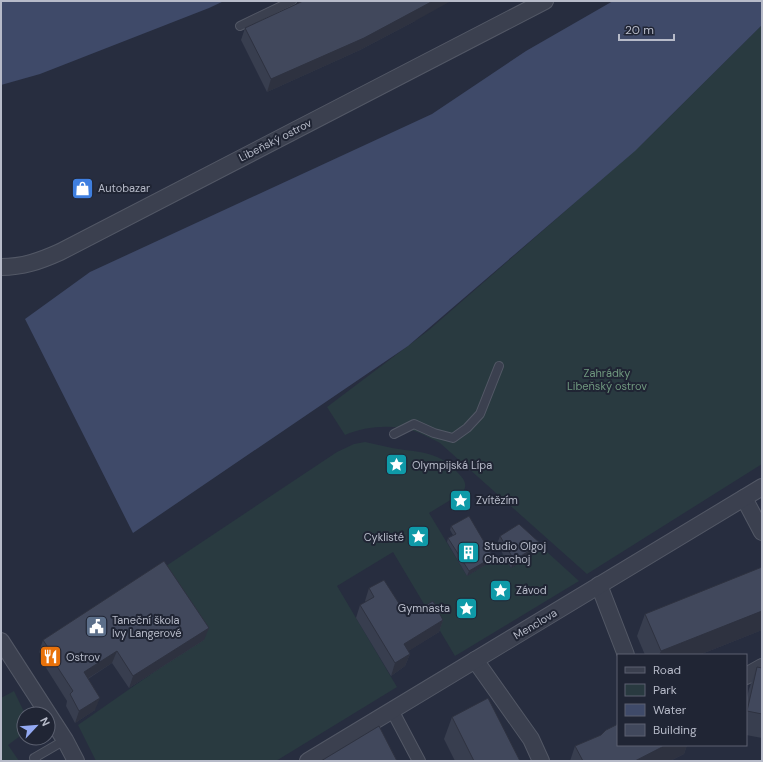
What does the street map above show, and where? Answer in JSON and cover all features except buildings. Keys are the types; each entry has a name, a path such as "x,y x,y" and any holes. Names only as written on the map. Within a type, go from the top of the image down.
{"street":[{"name":"Libeňský ostrov","path":"1,267 38,262 60,252 545,1"},
{"name":"Menclova","path":"308,761 762,488"},
{"path":"744,498 762,532"},
{"path":"599,585 626,654"},
{"path":"1,641 65,740 76,761"},
{"path":"475,660 531,739 541,761"},
{"path":"747,675 762,667"},
{"path":"392,710 419,761"}],"lane":[{"path":"240,26 292,1"},
{"path":"394,434 414,424 434,433 453,438 467,428 480,414 499,366"},
{"path":"36,761 34,758 65,740"}],"green space":[{"name":"Zahrádky Libeňský ostrov","path":"762,25 762,464 587,574 440,443 417,432 397,427 371,428 345,435 327,407 429,330 642,144"},
{"path":"365,442 425,453 437,457 449,464 463,479 465,488 462,493 429,513 467,576 503,554 511,568 538,552 546,551 579,581 455,656 393,552 337,586 397,687 276,761 96,761 78,725 204,637 160,570 337,452 354,444"},
{"path":"14,691 21,706 16,706 16,739 8,745 19,761 1,761 1,698"}],"water":[{"path":"1,1 224,1 40,74 1,85"},
{"path":"613,1 762,1 762,25 635,151 408,346 133,533 25,319 90,272 432,114 526,51"}],"place":[{"name":"Autobazar","path":"82,188"},
{"name":"Olympijská Lípa","path":"396,465"},
{"name":"Zvítězím","path":"461,500"},
{"name":"Cyklisté","path":"419,537"},
{"name":"Studio Olgoj Chorchoj","path":"469,552"},
{"name":"Závod","path":"500,590"},
{"name":"Gymnasta","path":"466,608"},
{"name":"Taneční škola Ivy Langerové","path":"97,626"},
{"name":"Ostrov","path":"50,657"}]}
